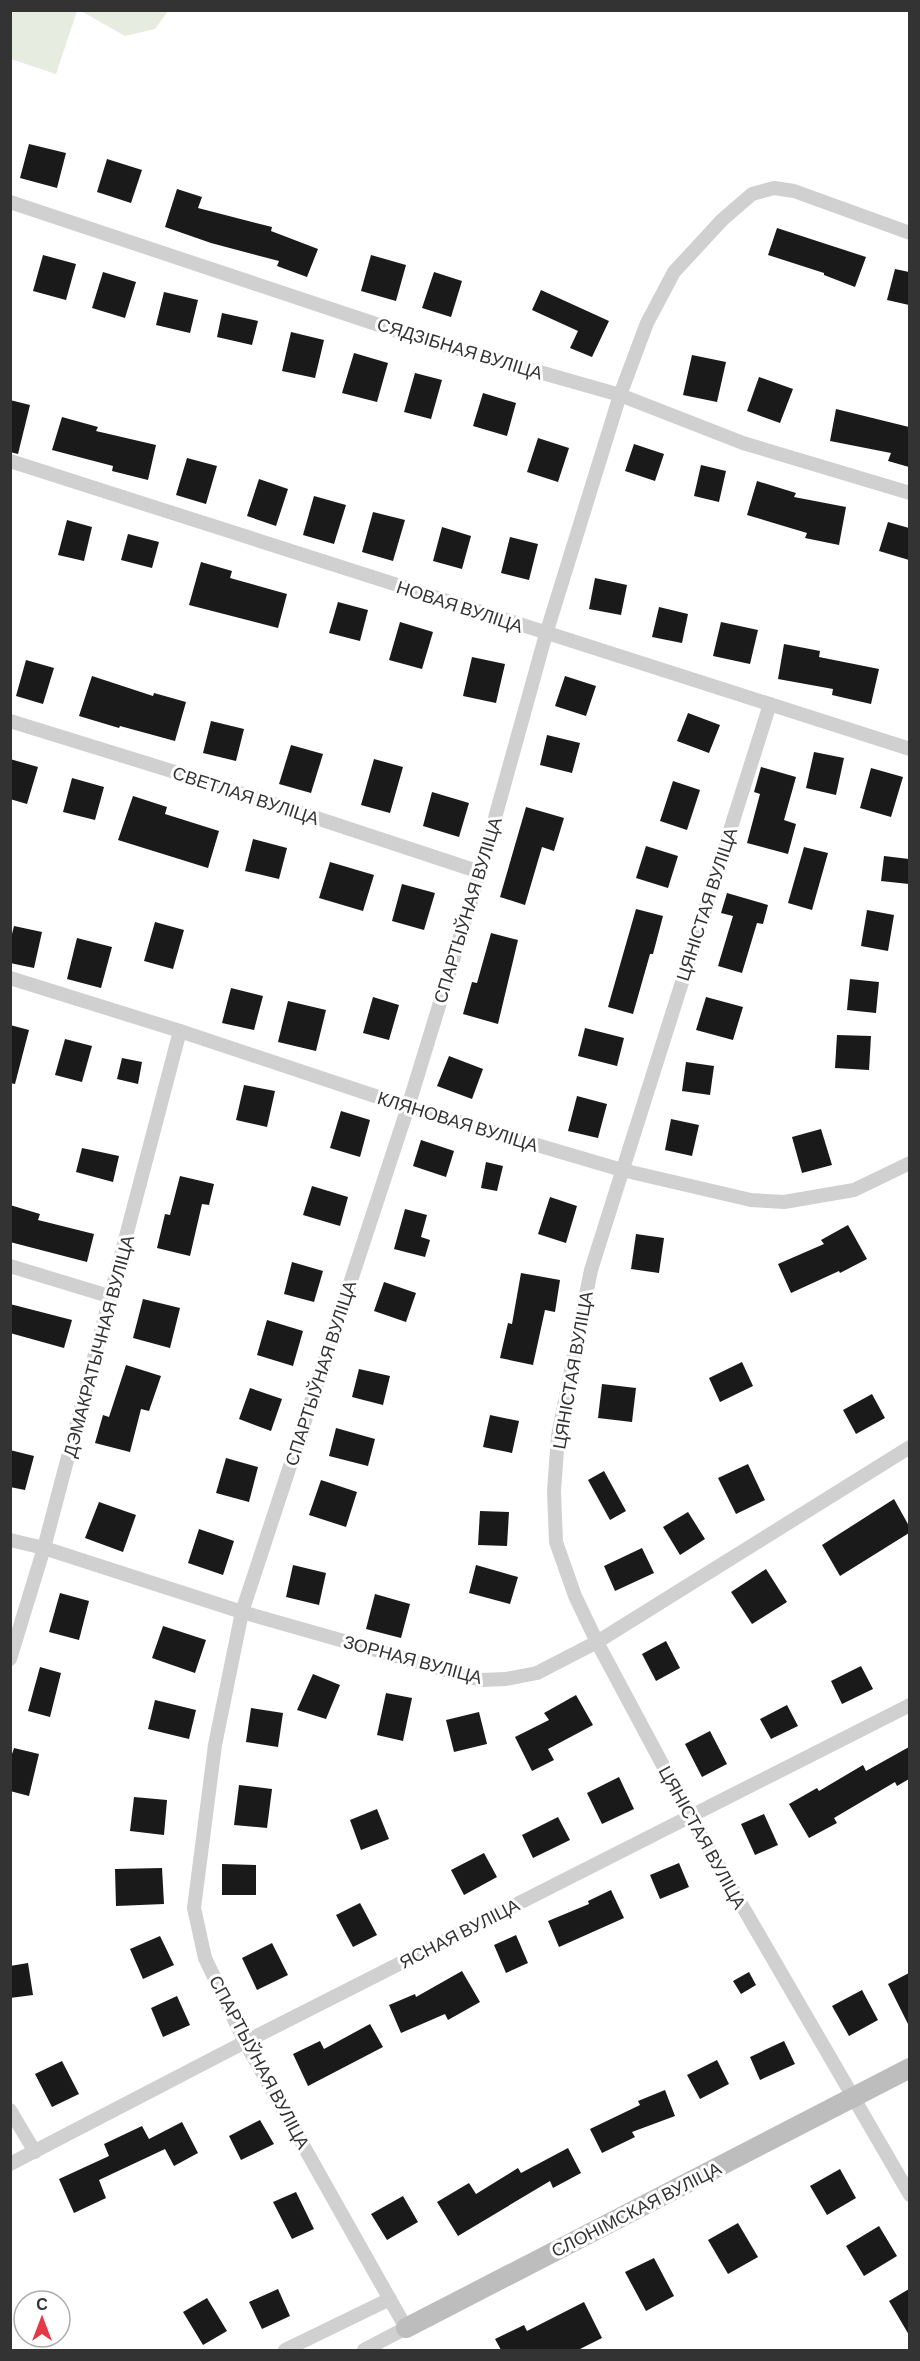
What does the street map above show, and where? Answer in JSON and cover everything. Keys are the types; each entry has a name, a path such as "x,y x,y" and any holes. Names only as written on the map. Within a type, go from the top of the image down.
{"street":[{"name":"СПАРТЫЎНАЯ ВУЛІЦА","path":"406,2328 245,2042 205,1958 194,1908 215,1745 242,1612 408,1107 480,872 546,634 620,395 647,323 674,272 722,220 752,194 774,188 794,191 909,233"},
{"name":"СЯДЗІБНАЯ ВУЛІЦА","path":"10,201 409,335 620,395 743,443 909,493"},
{"name":"НОВАЯ ВУЛІЦА","path":"10,460 909,749"},
{"name":"ЦЯНІСТАЯ ВУЛІЦА","path":"770,704 591,1270 558,1436 554,1491 556,1542 575,1596 597,1642 690,1816 909,2195"},
{"name":"СВЕТЛАЯ ВУЛІЦА","path":"10,721 204,781 480,872"},
{"name":"КЛЯНОВАЯ ВУЛІЦА","path":"10,978 180,1031 408,1107 622,1170 751,1200 784,1202 854,1190 909,1163"},
{"name":"ДЭМАКРАТЫЧНАЯ ВУЛІЦА","path":"10,1659 44,1548 112,1297 180,1031"},
{"path":"10,1266 112,1297"},
{"name":"ЗОРНАЯ ВУЛІЦА","path":"10,1540 44,1548 242,1612 481,1680 506,1679 537,1673 597,1642 909,1447"},
{"name":"ЯСНАЯ ВУЛІЦА","path":"10,2164 909,1705"},
{"name":"СЛОНІМСКАЯ ВУЛІЦА","path":"364,2350 909,2068"},
{"path":"10,2109 35,2152"},
{"path":"285,2350 390,2299"}],"shaded area":[{"path":"11,10 77,11 56,74 11,59"},
{"path":"168,10 155,29 125,36 81,11"}],"building":[{"path":"29,144 66,153 57,188 20,178"},
{"path":"107,159 142,170 131,203 97,192"},
{"path":"177,189 202,197 198,208 272,227 271,231 318,249 307,277 277,266 279,261 211,243 165,227"},
{"path":"777,228 866,257 855,287 824,275 824,273 768,255"},
{"path":"43,255 76,264 66,300 33,291"},
{"path":"371,255 406,265 396,301 361,291"},
{"path":"895,269 909,272 909,305 887,300"},
{"path":"103,272 136,282 125,318 92,308"},
{"path":"434,272 462,281 451,317 422,308"},
{"path":"541,290 609,321 592,357 570,348 578,331 532,310"},
{"path":"164,292 198,300 190,333 156,325"},
{"path":"222,313 258,321 252,345 217,337"},
{"path":"291,332 324,340 315,378 282,371"},
{"path":"354,353 388,363 377,402 342,393"},
{"path":"692,355 726,362 717,402 683,395"},
{"path":"415,373 442,380 431,419 404,412"},
{"path":"759,377 793,389 780,423 747,411"},
{"path":"483,393 516,403 507,436 473,426"},
{"path":"10,400 30,405 18,454 10,452"},
{"path":"836,409 909,427 909,467 888,461 891,453 830,441"},
{"path":"62,417 98,427 96,431 156,445 148,480 112,471 113,466 52,450"},
{"path":"538,438 569,448 558,482 527,472"},
{"path":"634,444 664,454 655,481 625,471"},
{"path":"187,458 217,466 206,504 176,495"},
{"path":"701,465 726,471 719,502 694,496"},
{"path":"259,479 288,489 276,526 247,516"},
{"path":"757,481 796,493 794,497 846,507 839,545 805,538 807,533 747,515"},
{"path":"314,496 346,505 334,544 303,535"},
{"path":"373,512 405,520 393,561 362,552"},
{"path":"67,520 92,527 84,561 58,555"},
{"path":"888,522 909,528 909,560 879,551"},
{"path":"442,527 471,536 462,569 433,561"},
{"path":"128,534 159,542 152,568 121,560"},
{"path":"510,537 538,544 529,580 501,573"},
{"path":"201,562 232,571 230,578 287,594 278,628 189,605"},
{"path":"595,578 627,585 621,615 589,609"},
{"path":"338,602 368,610 360,641 329,633"},
{"path":"659,607 688,614 682,643 652,637"},
{"path":"400,622 433,632 422,669 389,660"},
{"path":"721,622 758,630 750,664 713,656"},
{"path":"784,644 820,651 819,657 879,669 871,704 832,695 833,689 778,679"},
{"path":"472,657 505,664 496,703 463,696"},
{"path":"26,660 54,668 43,704 16,696"},
{"path":"92,676 153,696 154,693 186,702 175,741 79,716"},
{"path":"565,676 596,686 586,716 555,706"},
{"path":"688,713 720,725 709,753 677,741"},
{"path":"211,721 244,729 236,761 203,753"},
{"path":"547,735 580,743 572,773 540,765"},
{"path":"291,745 323,754 311,793 279,784"},
{"path":"814,752 844,758 836,795 806,788"},
{"path":"10,759 38,767 27,804 10,799"},
{"path":"374,759 403,767 390,813 361,805"},
{"path":"761,767 796,777 784,820 796,824 788,854 747,843 760,794 754,792"},
{"path":"871,768 903,777 891,817 860,808"},
{"path":"72,778 104,787 95,820 63,812"},
{"path":"673,781 700,790 687,830 660,821"},
{"path":"432,792 469,803 459,837 423,826"},
{"path":"133,796 167,807 165,814 219,831 208,868 118,840"},
{"path":"526,807 564,818 554,851 542,847 525,905 500,897"},
{"path":"253,839 287,848 279,879 245,871"},
{"path":"646,846 678,856 668,888 636,878"},
{"path":"804,847 828,853 812,910 788,903"},
{"path":"884,856 909,859 909,884 881,881"},
{"path":"330,862 374,875 363,911 319,898"},
{"path":"402,884 435,893 424,930 392,921"},
{"path":"727,893 768,905 763,924 757,923 742,973 718,966 733,916 721,913"},
{"path":"636,909 663,916 633,1014 608,1007"},
{"path":"867,910 894,915 888,951 861,946"},
{"path":"155,922 184,930 173,969 144,961"},
{"path":"14,926 42,932 34,968 10,963 10,942"},
{"path":"491,933 518,940 498,1024 463,1014 472,982 477,983"},
{"path":"77,938 112,947 101,988 67,979"},
{"path":"850,979 879,982 876,1013 847,1010"},
{"path":"231,988 263,996 254,1030 222,1023"},
{"path":"373,997 399,1005 389,1040 363,1033"},
{"path":"706,997 743,1007 733,1040 696,1030"},
{"path":"288,1001 326,1010 316,1051 278,1042"},
{"path":"10,1025 29,1030 15,1084 10,1083"},
{"path":"585,1028 624,1038 617,1066 578,1056"},
{"path":"837,1035 871,1036 869,1070 835,1068"},
{"path":"65,1039 92,1046 82,1082 55,1075"},
{"path":"449,1056 483,1069 472,1099 437,1086"},
{"path":"122,1058 142,1062 138,1084 117,1079"},
{"path":"686,1062 714,1066 710,1095 682,1091"},
{"path":"244,1085 275,1091 267,1127 236,1120"},
{"path":"577,1096 607,1104 598,1138 568,1131"},
{"path":"341,1111 370,1120 360,1157 330,1148"},
{"path":"671,1119 699,1125 692,1156 665,1150"},
{"path":"821,1129 832,1165 802,1173 792,1137"},
{"path":"421,1140 454,1151 446,1177 413,1166"},
{"path":"82,1148 119,1156 113,1182 76,1172"},
{"path":"486,1162 503,1166 497,1191 481,1188"},
{"path":"180,1176 214,1184 209,1205 202,1204 190,1256 157,1248 165,1214 170,1215"},
{"path":"312,1186 348,1197 340,1226 303,1215"},
{"path":"550,1197 577,1206 566,1243 538,1234"},
{"path":"10,1205 40,1214 38,1220 94,1234 87,1262 10,1242"},
{"path":"405,1209 427,1215 421,1237 430,1240 425,1257 394,1249"},
{"path":"848,1225 867,1259 791,1293 778,1264 824,1244 821,1240"},
{"path":"636,1234 664,1238 659,1273 631,1269"},
{"path":"292,1262 323,1271 314,1302 284,1294"},
{"path":"521,1273 560,1280 555,1312 545,1310 533,1365 500,1358 508,1323 512,1324"},
{"path":"384,1282 416,1293 406,1322 374,1311"},
{"path":"143,1299 180,1308 170,1348 133,1338"},
{"path":"10,1304 72,1320 64,1348 10,1333"},
{"path":"267,1320 303,1331 293,1366 257,1355"},
{"path":"742,1362 753,1386 720,1402 709,1378"},
{"path":"126,1365 161,1376 149,1411 141,1409 130,1452 95,1443 103,1415 109,1417"},
{"path":"359,1369 390,1376 383,1405 352,1397"},
{"path":"602,1384 636,1388 632,1422 598,1418"},
{"path":"250,1388 282,1399 271,1431 239,1419"},
{"path":"872,1394 885,1418 856,1434 843,1410"},
{"path":"490,1415 519,1421 512,1453 483,1447"},
{"path":"336,1428 375,1439 368,1466 329,1456"},
{"path":"10,1450 34,1456 25,1490 10,1487"},
{"path":"226,1458 258,1467 249,1502 216,1493"},
{"path":"748,1464 765,1500 736,1514 718,1478"},
{"path":"604,1471 626,1511 610,1520 588,1480"},
{"path":"321,1480 357,1492 346,1527 309,1515"},
{"path":"894,1499 909,1526 909,1533 840,1576 822,1545"},
{"path":"99,1502 136,1515 123,1552 85,1538"},
{"path":"480,1511 509,1512 507,1546 478,1545"},
{"path":"688,1512 705,1539 680,1555 663,1527"},
{"path":"199,1529 234,1541 223,1575 188,1563"},
{"path":"642,1548 654,1573 615,1591 604,1566"},
{"path":"293,1565 326,1573 319,1605 286,1597"},
{"path":"476,1565 518,1577 510,1604 469,1593"},
{"path":"766,1569 787,1602 752,1624 731,1592"},
{"path":"60,1593 89,1601 79,1640 49,1632"},
{"path":"375,1594 410,1604 401,1638 366,1629"},
{"path":"163,1626 206,1640 195,1673 152,1658"},
{"path":"666,1641 680,1668 656,1681 642,1654"},
{"path":"861,1666 873,1689 842,1704 831,1681"},
{"path":"40,1667 61,1673 50,1717 28,1711"},
{"path":"313,1674 340,1685 326,1719 297,1710"},
{"path":"386,1693 412,1698 403,1741 377,1735"},
{"path":"576,1695 593,1725 548,1749 554,1760 532,1771 515,1737 549,1720 544,1713"},
{"path":"155,1700 196,1710 189,1739 148,1729"},
{"path":"787,1705 798,1726 771,1739 760,1719"},
{"path":"251,1708 283,1713 278,1747 246,1742"},
{"path":"479,1712 487,1744 454,1752 446,1720"},
{"path":"710,1731 727,1764 702,1777 685,1744"},
{"path":"909,1747 909,1779 897,1786 895,1782 834,1818 837,1823 809,1838 789,1804 817,1788 819,1791 863,1765 866,1771"},
{"path":"14,1748 39,1754 29,1796 10,1791 10,1760"},
{"path":"619,1777 634,1809 602,1824 587,1793"},
{"path":"239,1785 272,1789 267,1828 234,1825"},
{"path":"134,1797 167,1800 164,1835 130,1831"},
{"path":"377,1809 389,1839 361,1850 350,1820"},
{"path":"764,1814 778,1845 755,1855 741,1824"},
{"path":"558,1817 570,1840 533,1858 522,1835"},
{"path":"484,1853 497,1877 464,1895 451,1870"},
{"path":"679,1863 689,1887 660,1899 650,1875"},
{"path":"222,1864 256,1865 256,1895 222,1895"},
{"path":"162,1868 164,1904 116,1906 115,1869"},
{"path":"611,1890 624,1918 559,1947 548,1921 589,1904 588,1901"},
{"path":"360,1903 377,1935 353,1947 336,1915"},
{"path":"516,1935 528,1963 506,1973 494,1945"},
{"path":"160,1936 174,1965 143,1979 130,1949"},
{"path":"272,1943 288,1975 257,1990 242,1958"},
{"path":"28,1963 33,1995 10,1998 10,1966"},
{"path":"462,1971 480,2002 448,2020 445,2014 401,2033 389,2005 415,1994 416,1997"},
{"path":"749,1972 756,1985 741,1994 733,1981"},
{"path":"909,1973 909,2026 888,1984"},
{"path":"862,1990 878,2020 849,2036 832,2006"},
{"path":"177,1996 190,2025 163,2037 151,2008"},
{"path":"370,2024 383,2047 308,2086 293,2054 320,2041 324,2049"},
{"path":"784,2041 795,2064 760,2080 750,2057"},
{"path":"717,2060 729,2084 700,2099 687,2075"},
{"path":"62,2061 79,2094 52,2107 35,2074"},
{"path":"665,2090 675,2116 632,2132 635,2137 602,2153 590,2129 640,2105 638,2101"},
{"path":"260,2120 274,2144 241,2160 229,2136"},
{"path":"182,2122 198,2153 174,2166 165,2149 99,2180 106,2198 74,2213 59,2179 109,2156 104,2144 142,2126 149,2139"},
{"path":"568,2148 581,2173 553,2188 550,2181 458,2236 437,2202 469,2183 476,2194 518,2168 521,2173"},
{"path":"840,2169 856,2198 827,2215 810,2186"},
{"path":"296,2192 314,2229 292,2239 273,2202"},
{"path":"403,2196 418,2222 387,2240 371,2214"},
{"path":"738,2223 758,2257 728,2274 708,2240"},
{"path":"879,2226 897,2256 864,2276 846,2246"},
{"path":"654,2258 674,2296 646,2311 625,2272"},
{"path":"278,2289 290,2316 262,2329 249,2302"},
{"path":"909,2289 909,2335 889,2301"},
{"path":"207,2298 227,2331 203,2345 183,2312"},
{"path":"584,2302 602,2338 578,2350 501,2350 495,2339 524,2325 527,2331"}]}
